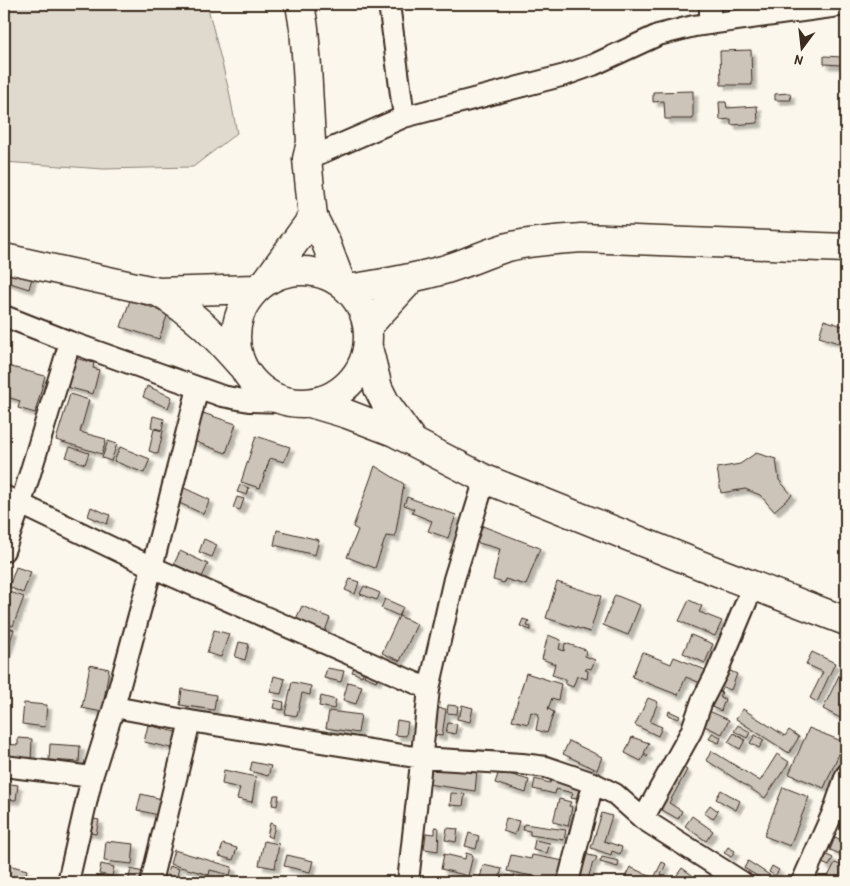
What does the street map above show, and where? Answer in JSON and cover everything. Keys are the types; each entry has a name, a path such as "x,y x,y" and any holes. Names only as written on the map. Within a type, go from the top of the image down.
{"main road":[{"path":"300,4 304,28 310,142 307,159 313,217 345,286 362,306 378,388 385,402 413,442"},
{"path":"242,366 235,339 240,312 313,217"},
{"path":"4,258 158,292 262,284 285,272 305,270 324,274 345,286 412,278 460,266 510,246 565,239 581,238 846,248"},
{"path":"298,402 331,397 349,385 362,368 368,336 412,278"},
{"path":"158,292 199,320 242,366 253,382 268,394 363,420 413,442 485,479 846,621"}],"street":[{"path":"389,4 404,117"},
{"path":"710,4 710,24"},
{"path":"307,159 404,117 565,75 593,65 658,34 801,8 846,6"},
{"path":"4,316 70,342 222,396 249,401 298,402"},
{"path":"4,551 13,499 70,342"},
{"path":"68,882 92,777 114,707 198,388"},
{"path":"408,882 429,689 454,579 485,479"},
{"path":"13,499 152,567 429,689"},
{"path":"644,818 691,732 702,701 717,672 754,586"},
{"path":"114,707 421,758 546,767 593,783 615,794 644,818 742,882"},
{"path":"151,882 190,721"},
{"path":"4,766 92,777"},
{"path":"802,882 834,810 846,775"},
{"path":"568,882 593,783"}],"shaded area":[{"path":"4,4 207,4 229,91 237,133 193,167 103,169 4,162"}],"building":[{"path":"751,50 752,85 721,85 720,51"},
{"path":"824,56 842,57 841,65 824,64"},
{"path":"693,91 693,119 665,119 664,101 653,102 653,92"},
{"path":"790,93 791,100 775,100 775,94"},
{"path":"719,102 726,102 727,108 757,106 758,123 731,125 731,119 720,120"},
{"path":"4,266 33,274 29,289 4,281"},
{"path":"130,300 168,313 159,339 121,327"},
{"path":"824,320 846,327 845,345 819,337"},
{"path":"71,357 94,363 93,368 99,370 93,394 63,386"},
{"path":"4,365 45,376 35,413 18,408 20,401 4,396"},
{"path":"147,386 172,397 168,408 143,397"},
{"path":"70,394 89,400 80,432 106,439 102,454 56,440"},
{"path":"203,413 236,424 226,453 193,441"},
{"path":"153,416 164,419 162,430 151,427"},
{"path":"154,429 163,431 158,454 149,451"},
{"path":"256,436 290,447 284,462 270,458 260,488 241,482"},
{"path":"108,441 117,444 111,461 102,458"},
{"path":"70,447 89,453 85,464 66,457"},
{"path":"120,447 150,459 144,473 114,461"},
{"path":"756,453 776,459 779,480 792,495 774,511 760,495 745,489 721,493 717,468 740,464"},
{"path":"375,466 404,484 395,537 386,536 375,568 347,557 358,530 353,527"},
{"path":"240,485 249,488 247,495 237,492"},
{"path":"180,486 210,500 203,514 173,500"},
{"path":"237,497 244,499 240,510 233,508"},
{"path":"407,497 456,515 448,538 428,531 432,521 412,513 414,509 404,505"},
{"path":"91,507 110,515 107,524 88,516"},
{"path":"480,525 540,548 526,585 505,579 504,583 493,580 500,549 475,542"},
{"path":"277,530 319,540 315,555 274,545"},
{"path":"204,539 217,545 212,557 199,552"},
{"path":"180,551 208,564 202,577 174,564"},
{"path":"16,567 31,572 23,593 9,587"},
{"path":"350,579 359,582 355,594 345,590"},
{"path":"557,582 601,596 590,632 546,618"},
{"path":"364,586 380,593 377,600 360,594"},
{"path":"10,592 24,597 13,626 4,622 4,608"},
{"path":"615,595 640,605 628,635 603,625"},
{"path":"385,599 403,607 399,616 381,608"},
{"path":"689,600 702,606 699,612 722,621 715,636 679,621"},
{"path":"302,606 330,618 324,633 295,621"},
{"path":"399,616 417,624 400,661 382,653"},
{"path":"523,619 529,621 527,626 531,627 531,630 520,626"},
{"path":"4,626 14,630 4,658"},
{"path":"214,630 229,634 221,657 207,653"},
{"path":"548,635 561,640 559,649 564,651 565,643 586,650 585,656 595,660 591,669 587,668 585,670 588,671 587,679 577,676 573,687 565,684 565,679 552,675 555,664 542,659"},
{"path":"691,635 713,644 705,663 683,653"},
{"path":"239,642 249,644 245,660 235,657"},
{"path":"642,652 671,664 674,657 708,671 703,684 686,677 678,695 632,677"},
{"path":"812,652 835,663 817,702 810,698 823,672 806,664"},
{"path":"356,663 366,666 362,676 352,672"},
{"path":"90,665 109,669 102,712 82,708"},
{"path":"843,667 846,668 846,721 823,709"},
{"path":"327,668 344,671 341,682 324,678"},
{"path":"368,668 380,673 376,681 364,676"},
{"path":"726,669 737,674 731,690 720,686"},
{"path":"526,673 561,684 558,700 552,698 548,709 554,712 547,733 536,730 539,714 531,712 528,724 512,720"},
{"path":"274,676 285,679 281,694 270,692"},
{"path":"292,682 311,686 310,695 302,693 297,716 285,714"},
{"path":"348,682 362,686 356,704 343,700"},
{"path":"182,689 216,695 214,710 180,705"},
{"path":"715,689 722,692 720,697 725,699 721,711 709,706"},
{"path":"321,696 336,700 334,709 319,706"},
{"path":"648,698 658,702 650,722 662,727 658,736 635,725"},
{"path":"275,700 284,702 283,710 273,708"},
{"path":"24,703 47,705 45,727 22,724"},
{"path":"448,705 458,706 457,714 447,713"},
{"path":"462,705 473,708 470,722 457,719"},
{"path":"437,708 446,709 442,736 433,735"},
{"path":"743,709 785,736 789,730 799,737 789,753 736,719"},
{"path":"329,711 361,715 358,733 326,728"},
{"path":"669,711 680,716 678,719 668,715"},
{"path":"709,711 729,720 722,734 702,725"},
{"path":"397,720 408,722 406,736 395,735"},
{"path":"448,723 457,724 455,734 446,732"},
{"path":"148,725 180,733 176,749 144,742"},
{"path":"738,725 750,732 747,738 734,731"},
{"path":"809,728 844,742 824,788 789,774"},
{"path":"712,733 721,737 719,743 709,739"},
{"path":"734,733 745,740 740,749 728,742"},
{"path":"755,735 764,740 759,748 750,743"},
{"path":"632,737 649,743 644,753 648,755 647,757 644,755 641,761 625,753"},
{"path":"18,738 32,739 31,761 4,759 4,744 18,745"},
{"path":"569,741 602,757 597,770 563,754"},
{"path":"50,744 80,746 79,762 49,760"},
{"path":"712,751 760,781 777,754 789,762 765,798 706,760"},
{"path":"252,762 271,766 268,776 250,771"},
{"path":"429,764 477,770 475,791 427,784"},
{"path":"681,766 687,770 669,803 682,811 678,819 657,807"},
{"path":"224,770 256,777 252,802 237,799 240,788 222,784"},
{"path":"499,771 529,780 526,793 495,783"},
{"path":"535,779 550,783 551,779 580,786 576,799 571,798 573,793 556,789 555,794 533,789"},
{"path":"4,783 18,785 16,800 4,799"},
{"path":"783,787 809,797 790,846 764,836"},
{"path":"721,790 740,801 736,810 716,799"},
{"path":"451,793 465,794 463,806 450,805"},
{"path":"141,794 162,799 158,815 137,810"},
{"path":"274,795 279,795 277,806 272,805"},
{"path":"559,799 571,802 569,806 572,807 568,826 553,822"},
{"path":"710,805 718,811 713,819 704,813"},
{"path":"602,813 612,816 604,841 622,847 620,854 612,851 611,855 591,848"},
{"path":"692,816 713,831 706,841 685,826"},
{"path":"89,818 99,820 96,834 86,832"},
{"path":"506,818 519,821 515,835 503,831"},
{"path":"270,823 275,825 272,838 267,836"},
{"path":"524,824 566,830 564,840 530,835 530,831 523,830"},
{"path":"435,827 439,828 438,851 424,849 426,833 435,834"},
{"path":"447,828 458,829 456,842 445,840"},
{"path":"469,833 479,836 476,849 465,846"},
{"path":"835,837 846,842 846,856 830,850"},
{"path":"535,840 550,843 547,853 533,850"},
{"path":"106,841 134,844 132,864 104,861"},
{"path":"264,841 279,844 275,868 259,865"},
{"path":"223,844 237,848 233,860 219,856"},
{"path":"728,847 735,851 731,857 724,853"},
{"path":"174,850 232,867 230,875 210,870 209,875 170,864"},
{"path":"466,853 473,855 468,876 441,869 444,854 465,859"},
{"path":"580,853 597,857 595,862 593,862 587,882 573,882"},
{"path":"287,855 313,861 310,872 284,866"},
{"path":"511,855 531,859 532,855 564,861 559,882 537,881 537,877 507,871"},
{"path":"827,855 833,858 829,866 822,863"},
{"path":"602,857 619,861 618,867 600,862"},
{"path":"748,861 771,876 767,882 744,868"},
{"path":"662,862 666,864 658,882 623,881 630,867 654,878"},
{"path":"835,863 846,867 846,882 825,882"},
{"path":"5,864 27,870 24,882 4,878"},
{"path":"101,864 114,867 112,876 99,874"},
{"path":"483,865 502,869 498,882 480,879"},
{"path":"169,866 179,869 175,882 165,882"},
{"path":"772,866 779,870 775,876 769,872"},
{"path":"682,868 702,882 672,882"},
{"path":"131,869 147,873 145,882 128,882"},
{"path":"507,875 535,882 505,882"}]}
